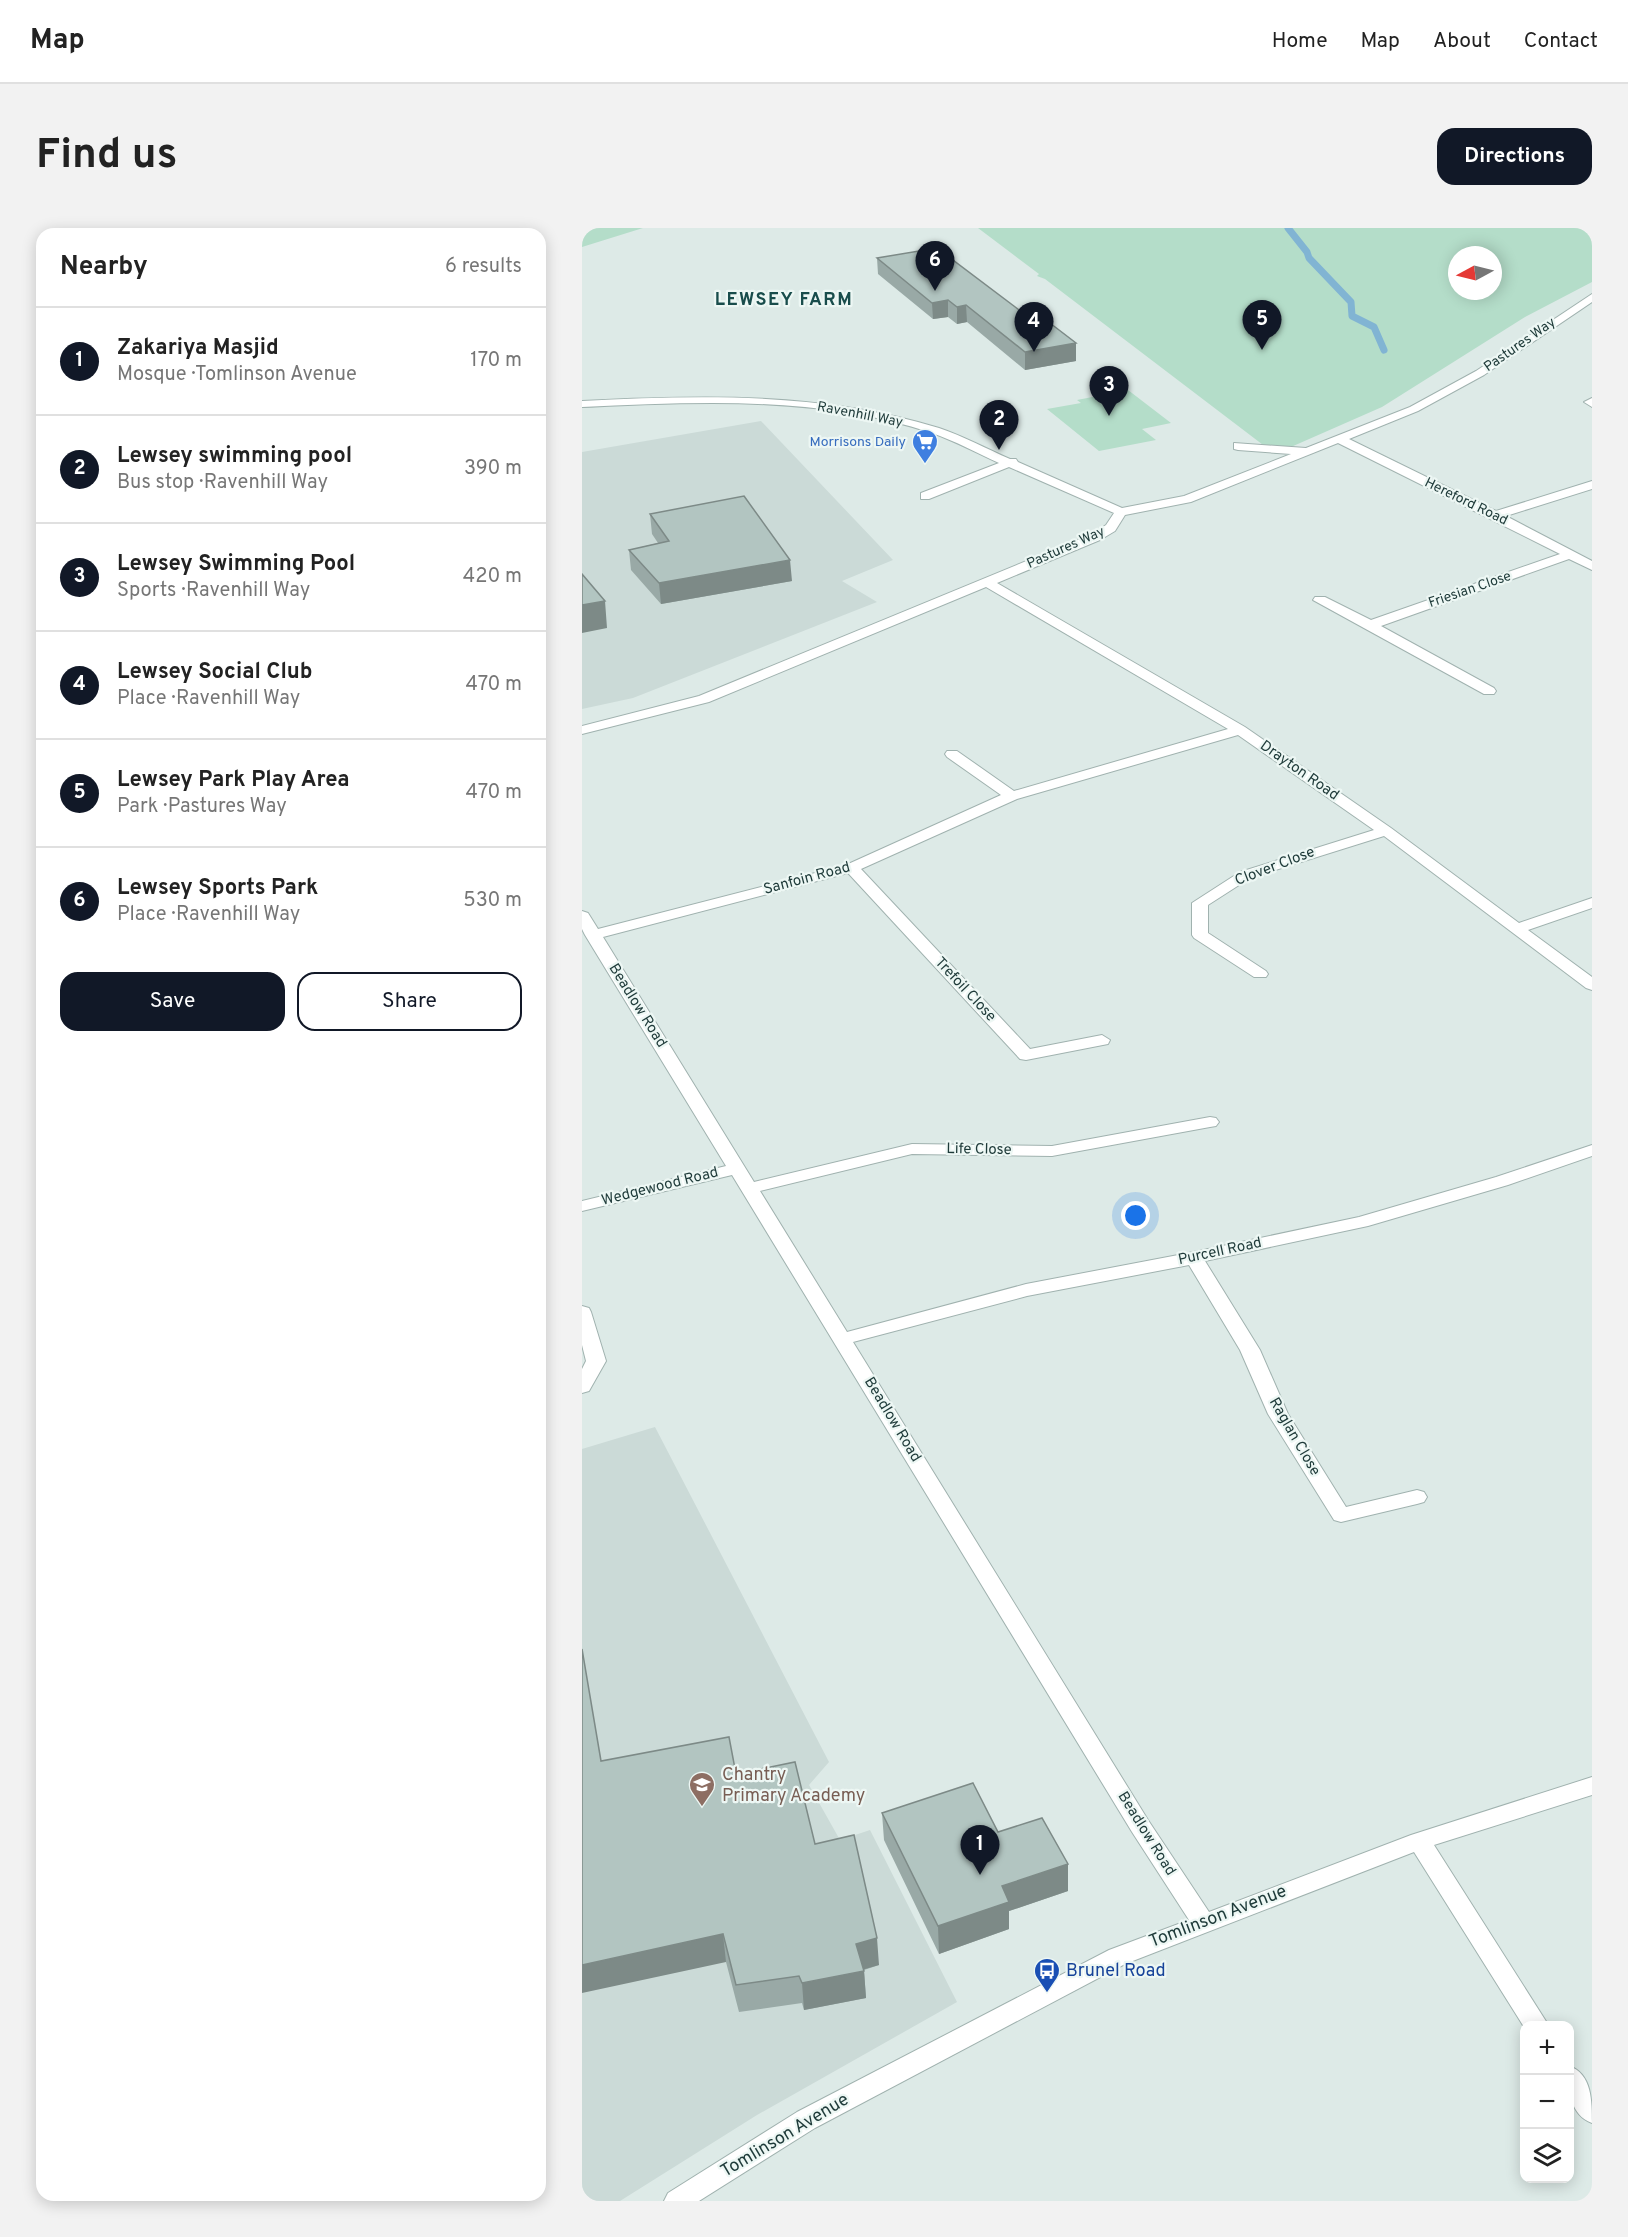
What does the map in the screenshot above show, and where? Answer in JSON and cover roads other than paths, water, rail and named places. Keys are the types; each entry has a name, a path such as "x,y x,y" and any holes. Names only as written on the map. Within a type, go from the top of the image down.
{"street":[{"name":"Pastures Way","path":"582,730 704,699 1096,537 1111,528 1121,512 1187,499 1414,409 1480,373 1592,297"},
{"name":"Ravenhill Way","path":"582,404 695,399 806,404 865,413 936,431 1012,462 1121,512"},
{"name":"Hereford Road","path":"1338,439 1495,515 1592,566"},
{"path":"1238,446 1308,452"},
{"path":"925,496 1012,462"},
{"path":"1495,515 1592,485"},
{"name":"Friesian Close","path":"1370,625 1569,555"},
{"name":"Drayton Road","path":"988,583 1240,730 1386,831 1592,985"},
{"path":"1320,600 1489,691"},
{"name":"Sanfoin Road","path":"593,935 851,868 1012,796 1240,730"},
{"path":"952,754 1012,796"},
{"name":"Clover Close","path":"1260,974 1200,935 1200,903 1245,875 1386,831"},
{"name":"Trefoil Close","path":"851,868 1026,1055 1102,1040"},
{"path":"1515,929 1592,903"},
{"name":"Beadlow Road","path":"582,916 1140,1826 1204,1924"},
{"name":"Life Close","path":"750,1188 912,1149 1052,1151 1210,1122"},
{"name":"Purcell Road","path":"843,1339 1026,1290 1194,1258 1362,1222 1502,1181 1592,1150"},
{"name":"Wedgewood Road","path":"582,1206 738,1168"},
{"name":"Raglan Close","path":"1194,1258 1250,1350 1278,1414 1341,1515 1417,1497"},
{"path":"582,1312 596,1362 582,1387"},
{"name":"Tomlinson Avenue","path":"677,2201 816,2114 1117,1957 1419,1841 1592,1786"},
{"path":"1419,1841 1534,2021"},
{"path":"1574,2084 1592,2112"}],"waterway":[{"path":"1288,228 1307,252 1309,258 1351,302 1352,316 1374,327 1384,350"}],"place":[{"name":"Lewsey Sports Park","path":"935,291"},
{"name":"Lewsey Park Play Area","path":"1262,350"},
{"name":"Lewsey Social Club","path":"1034,352"},
{"name":"Lewsey Swimming Pool","path":"1109,416"},
{"name":"Lewsey swimming pool","path":"999,450"},
{"name":"Morrisons Daily","path":"925,465"},
{"name":"Chantry Primary Academy","path":"702,1808"},
{"name":"Zakariya Masjid","path":"980,1875"},
{"name":"Brunel Road","path":"1047,1994"}],"district":[{"name":"LEWSEY FARM","path":"784,300"}]}
